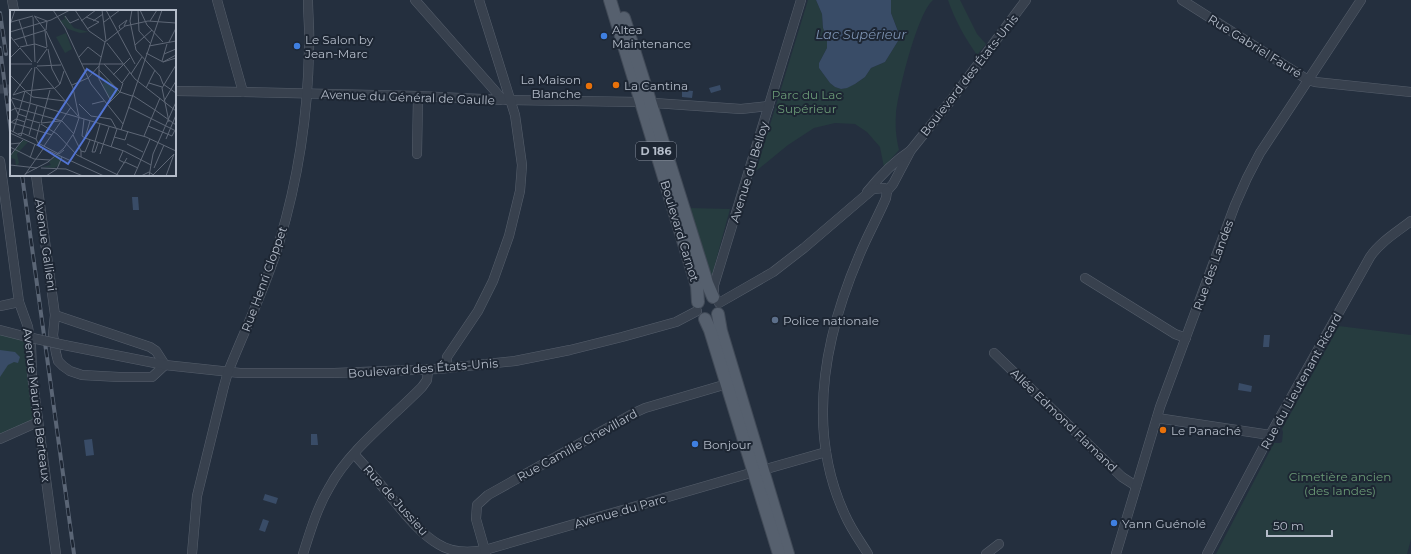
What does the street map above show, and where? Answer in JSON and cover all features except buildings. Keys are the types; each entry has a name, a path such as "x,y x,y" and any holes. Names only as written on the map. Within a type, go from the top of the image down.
{"main road":[{"name":"Boulevard Carnot","path":"610,0 707,283 716,303 720,328 759,471 788,554"},
{"name":"Boulevard Carnot","path":"618,0 645,103 697,286 700,311 710,330 727,384"},
{"path":"706,297 716,303 712,319 700,311 706,297"},
{"name":"D 186","path":"727,384 759,471 778,554"}],"street":[{"path":"12,0 14,10"},
{"path":"217,0 243,92"},
{"name":"Rue Henri Cloppet","path":"192,554 197,496 228,372 266,280 279,243 293,190 307,93 310,48 308,0"},
{"path":"415,0 507,100"},
{"path":"446,368 447,357 478,311 493,281 509,236 520,191 522,165 519,138 479,0"},
{"name":"Avenue du Belloy","path":"716,303 714,285 801,0"},
{"name":"Boulevard des États-Unis","path":"716,303 773,272 830,227 873,189 886,190 893,184 911,150 952,99 1026,0"},
{"name":"Rue Gabriel Fauré","path":"1182,0 1308,80"},
{"name":"Rue des Landes","path":"1116,554 1157,418 1235,205 1260,153 1361,0"},
{"path":"1308,80 1411,92"},
{"name":"Avenue du Général de Gaulle","path":"176,91 307,93 645,103 740,109 769,106"},
{"path":"417,154 418,96"},
{"name":"Boulevard des États-Unis","path":"864,196 882,174 898,158 911,150"},
{"name":"Avenue Maurice Berteaux","path":"0,162 19,302 28,327 31,345 32,375 56,554"},
{"path":"868,554 845,514 832,481 826,452 822,402 824,377 836,318 858,257 886,198 886,190 879,180 882,174"},
{"name":"Avenue Gallieni","path":"36,176 55,314"},
{"name":"Rue du Lieutenant Ricard","path":"1207,554 1270,435 1374,252 1386,240 1411,221"},
{"path":"1085,278 1175,334 1186,338"},
{"path":"0,306 19,302"},
{"name":"Boulevard des États-Unis","path":"0,330 64,345 166,365 228,372 334,374 428,370 515,361 570,350 622,337 676,322 700,311"},
{"path":"55,314 150,347 166,365 152,377 82,375 70,371 62,366 58,361 53,335 55,314"},
{"name":"Allée Edmond Flamand","path":"994,353 1122,477 1136,486"},
{"path":"303,554 328,488 354,454 422,387 427,380 428,370"},
{"name":"Rue Camille Chevillard","path":"486,552 476,520 476,505 488,495 634,413 645,408 727,384"},
{"path":"1157,418 1270,435"},
{"path":"0,439 38,422"},
{"name":"Avenue du Parc","path":"486,552 826,452"},
{"name":"Rue de Jussieu","path":"354,454 417,527 438,545 461,552 486,552"},
{"path":"986,554 999,544"}],"green space":[{"name":"Parc du Lac Supérieur","path":"808,0 816,0 822,14 823,28 827,37 827,48 819,63 819,68 830,83 841,89 855,84 865,77 871,68 885,62 898,41 899,33 891,13 891,0 933,0 927,8 915,36 900,89 896,118 896,136 899,150 884,167 880,147 867,132 855,124 835,123 814,128 788,145 756,171"},
{"path":"948,0 960,0 977,34 986,44 977,55 961,29"},
{"path":"688,208 730,209 711,279"},
{"name":"Cimetière ancien (des landes)","path":"1339,326 1411,335 1411,539 1407,554 1216,554 1274,443 1282,442 1282,429"},
{"path":"0,330 30,338 38,422 0,439"}],"water":[{"name":"Lac Supérieur","path":"816,0 891,0 891,13 899,34 898,41 885,62 871,68 865,77 847,88 841,89 835,87 830,83 819,68 819,63 827,48 827,37 823,28 822,14"},
{"path":"720,85 721,90 711,93 709,88"},
{"path":"682,90 693,91 692,98 682,97"},
{"path":"132,197 138,197 139,210 133,210"},
{"path":"1264,335 1270,335 1269,347 1263,347"},
{"path":"0,350 15,352 20,357 18,363 14,362 8,365 0,377"},
{"path":"1239,383 1252,386 1251,392 1238,390"},
{"path":"311,434 317,434 318,445 311,445"},
{"path":"92,439 94,455 86,456 84,440"},
{"path":"265,494 278,498 276,504 263,500"},
{"path":"263,519 269,521 265,532 259,530"}],"tunnel":[{"path":"0,89 10,89"}],"railway":[{"path":"0,13 6,54"},
{"path":"0,48 10,124"},
{"path":"22,176 74,554"}],"place":[{"name":"Altea Maintenance","path":"604,36"},
{"name":"Le Salon by Jean-Marc","path":"297,46"},
{"name":"La Cantina","path":"616,85"},
{"name":"La Maison Blanche","path":"589,86"},
{"name":"Police nationale","path":"775,320"},
{"name":"Le Panaché","path":"1163,430"},
{"name":"Bonjour","path":"695,444"},
{"name":"Yann Guénolé","path":"1114,523"}]}
